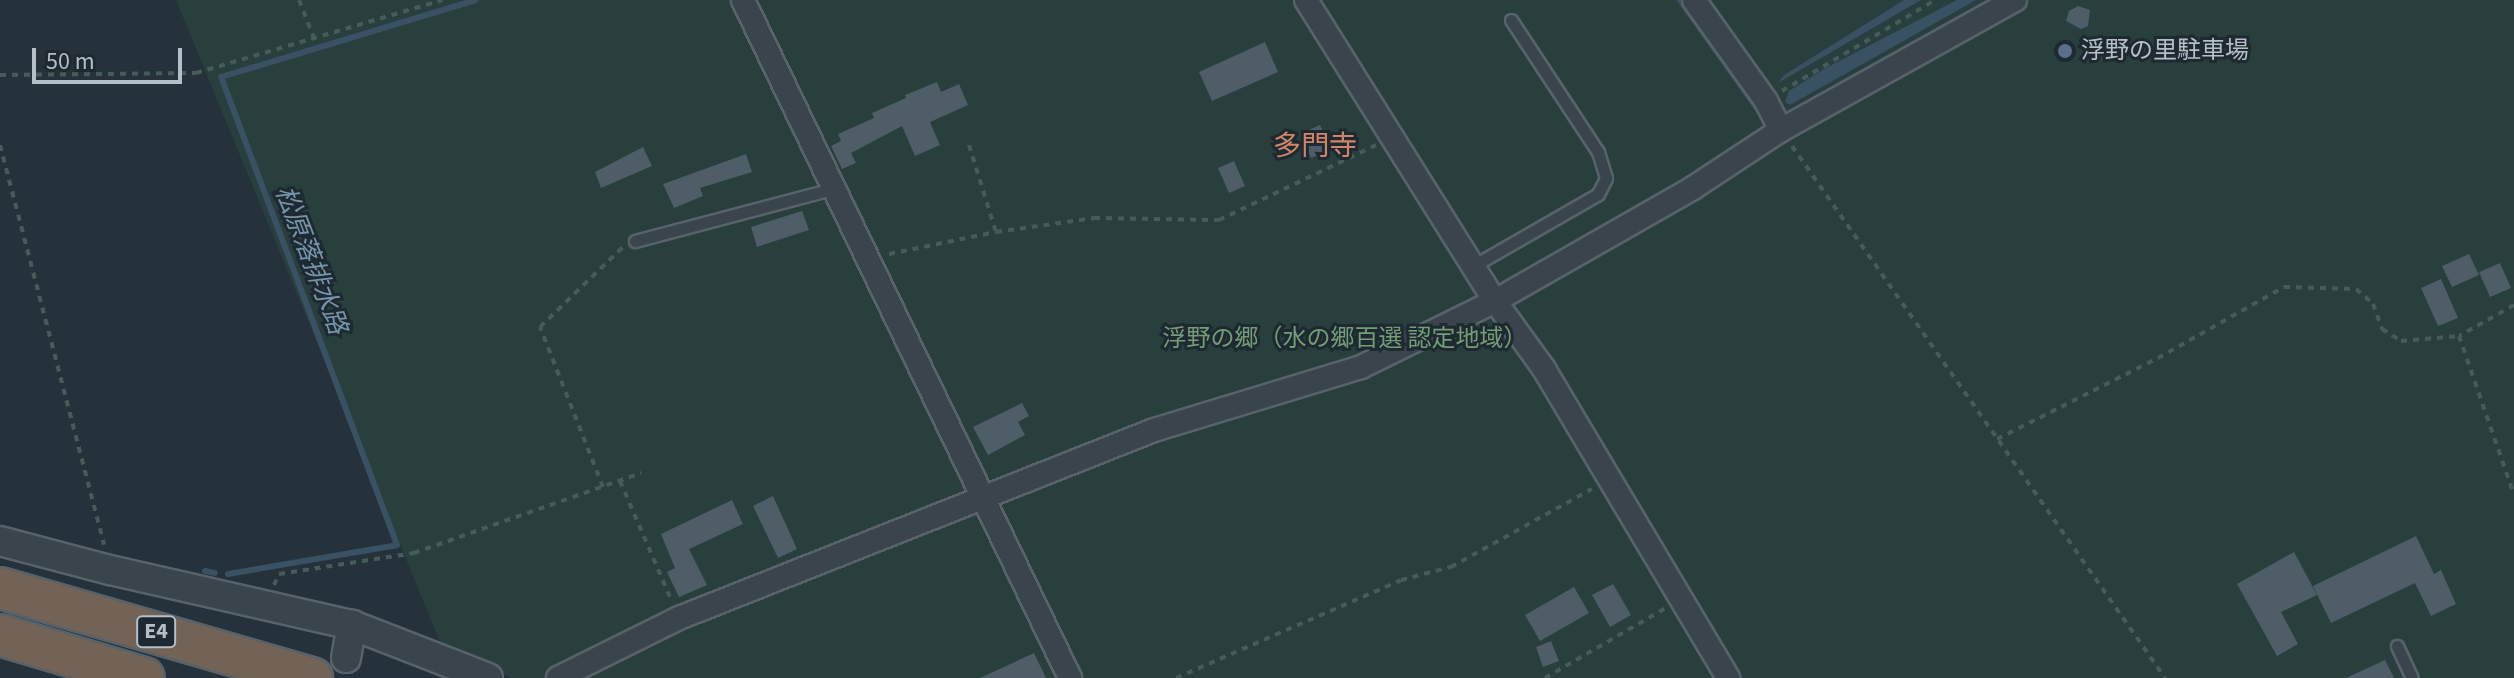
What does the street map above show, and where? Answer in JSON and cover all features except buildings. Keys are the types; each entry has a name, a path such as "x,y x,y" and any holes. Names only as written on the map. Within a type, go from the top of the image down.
{"highway":[{"name":"E4","path":"0,588 312,678"},
{"name":"E4","path":"0,635 144,678"}],"street":[{"path":"743,0 1070,678"},
{"path":"1306,0 1495,301 1544,369 1612,478 1728,678"},
{"path":"1694,0 1766,101 1781,130"},
{"path":"558,678 679,618 1154,430 1361,367 1495,301 1693,188 1781,130 2015,0"},
{"path":"0,541 110,570 352,625 488,678"},
{"path":"346,658 352,625"}],"lane":[{"path":"1473,266 1598,194 1606,178 1598,152 1511,20"},
{"path":"635,241 835,188"},
{"path":"2397,646 2412,678"}],"path":[{"path":"299,0 314,38"},
{"path":"0,75 196,73 442,0"},
{"path":"1766,101 1935,0"},
{"path":"1781,130 2165,678"},
{"path":"866,259 996,232 1094,218 1219,220 1393,138"},
{"path":"0,145 110,570"},
{"path":"969,145 996,232"},
{"path":"603,487 540,327 619,249 635,241"},
{"path":"1997,439 2158,358 2284,287 2356,289 2373,304 2382,329 2401,341 2459,336 2514,305"},
{"path":"2459,336 2514,495"},
{"path":"265,605 279,574 414,553 641,473"},
{"path":"1176,678 1401,580 1451,567 1612,478"},
{"path":"620,481 679,618"},
{"path":"1545,678 1681,599"}],"green space":[{"name":"浮野の郷（水の郷百選 認定地域）","path":"176,0 2514,0 2514,678 512,678 443,649"}],"water":[{"path":"1904,0 1921,0 1778,83 1784,75"},
{"path":"1957,0 1976,0 1790,105 1785,102 1789,91 1824,69"}],"waterway":[{"name":"松原落排水路","path":"228,574 397,545 221,77 476,0"},
{"name":"松原落排水路","path":"1680,0 1761,114"},
{"name":"松原落排水路","path":"205,571 215,573"}],"place":[{"name":"浮野の里駐車場","path":"2065,51"}],"district":[{"name":"多門寺","path":"1315,146"}]}
